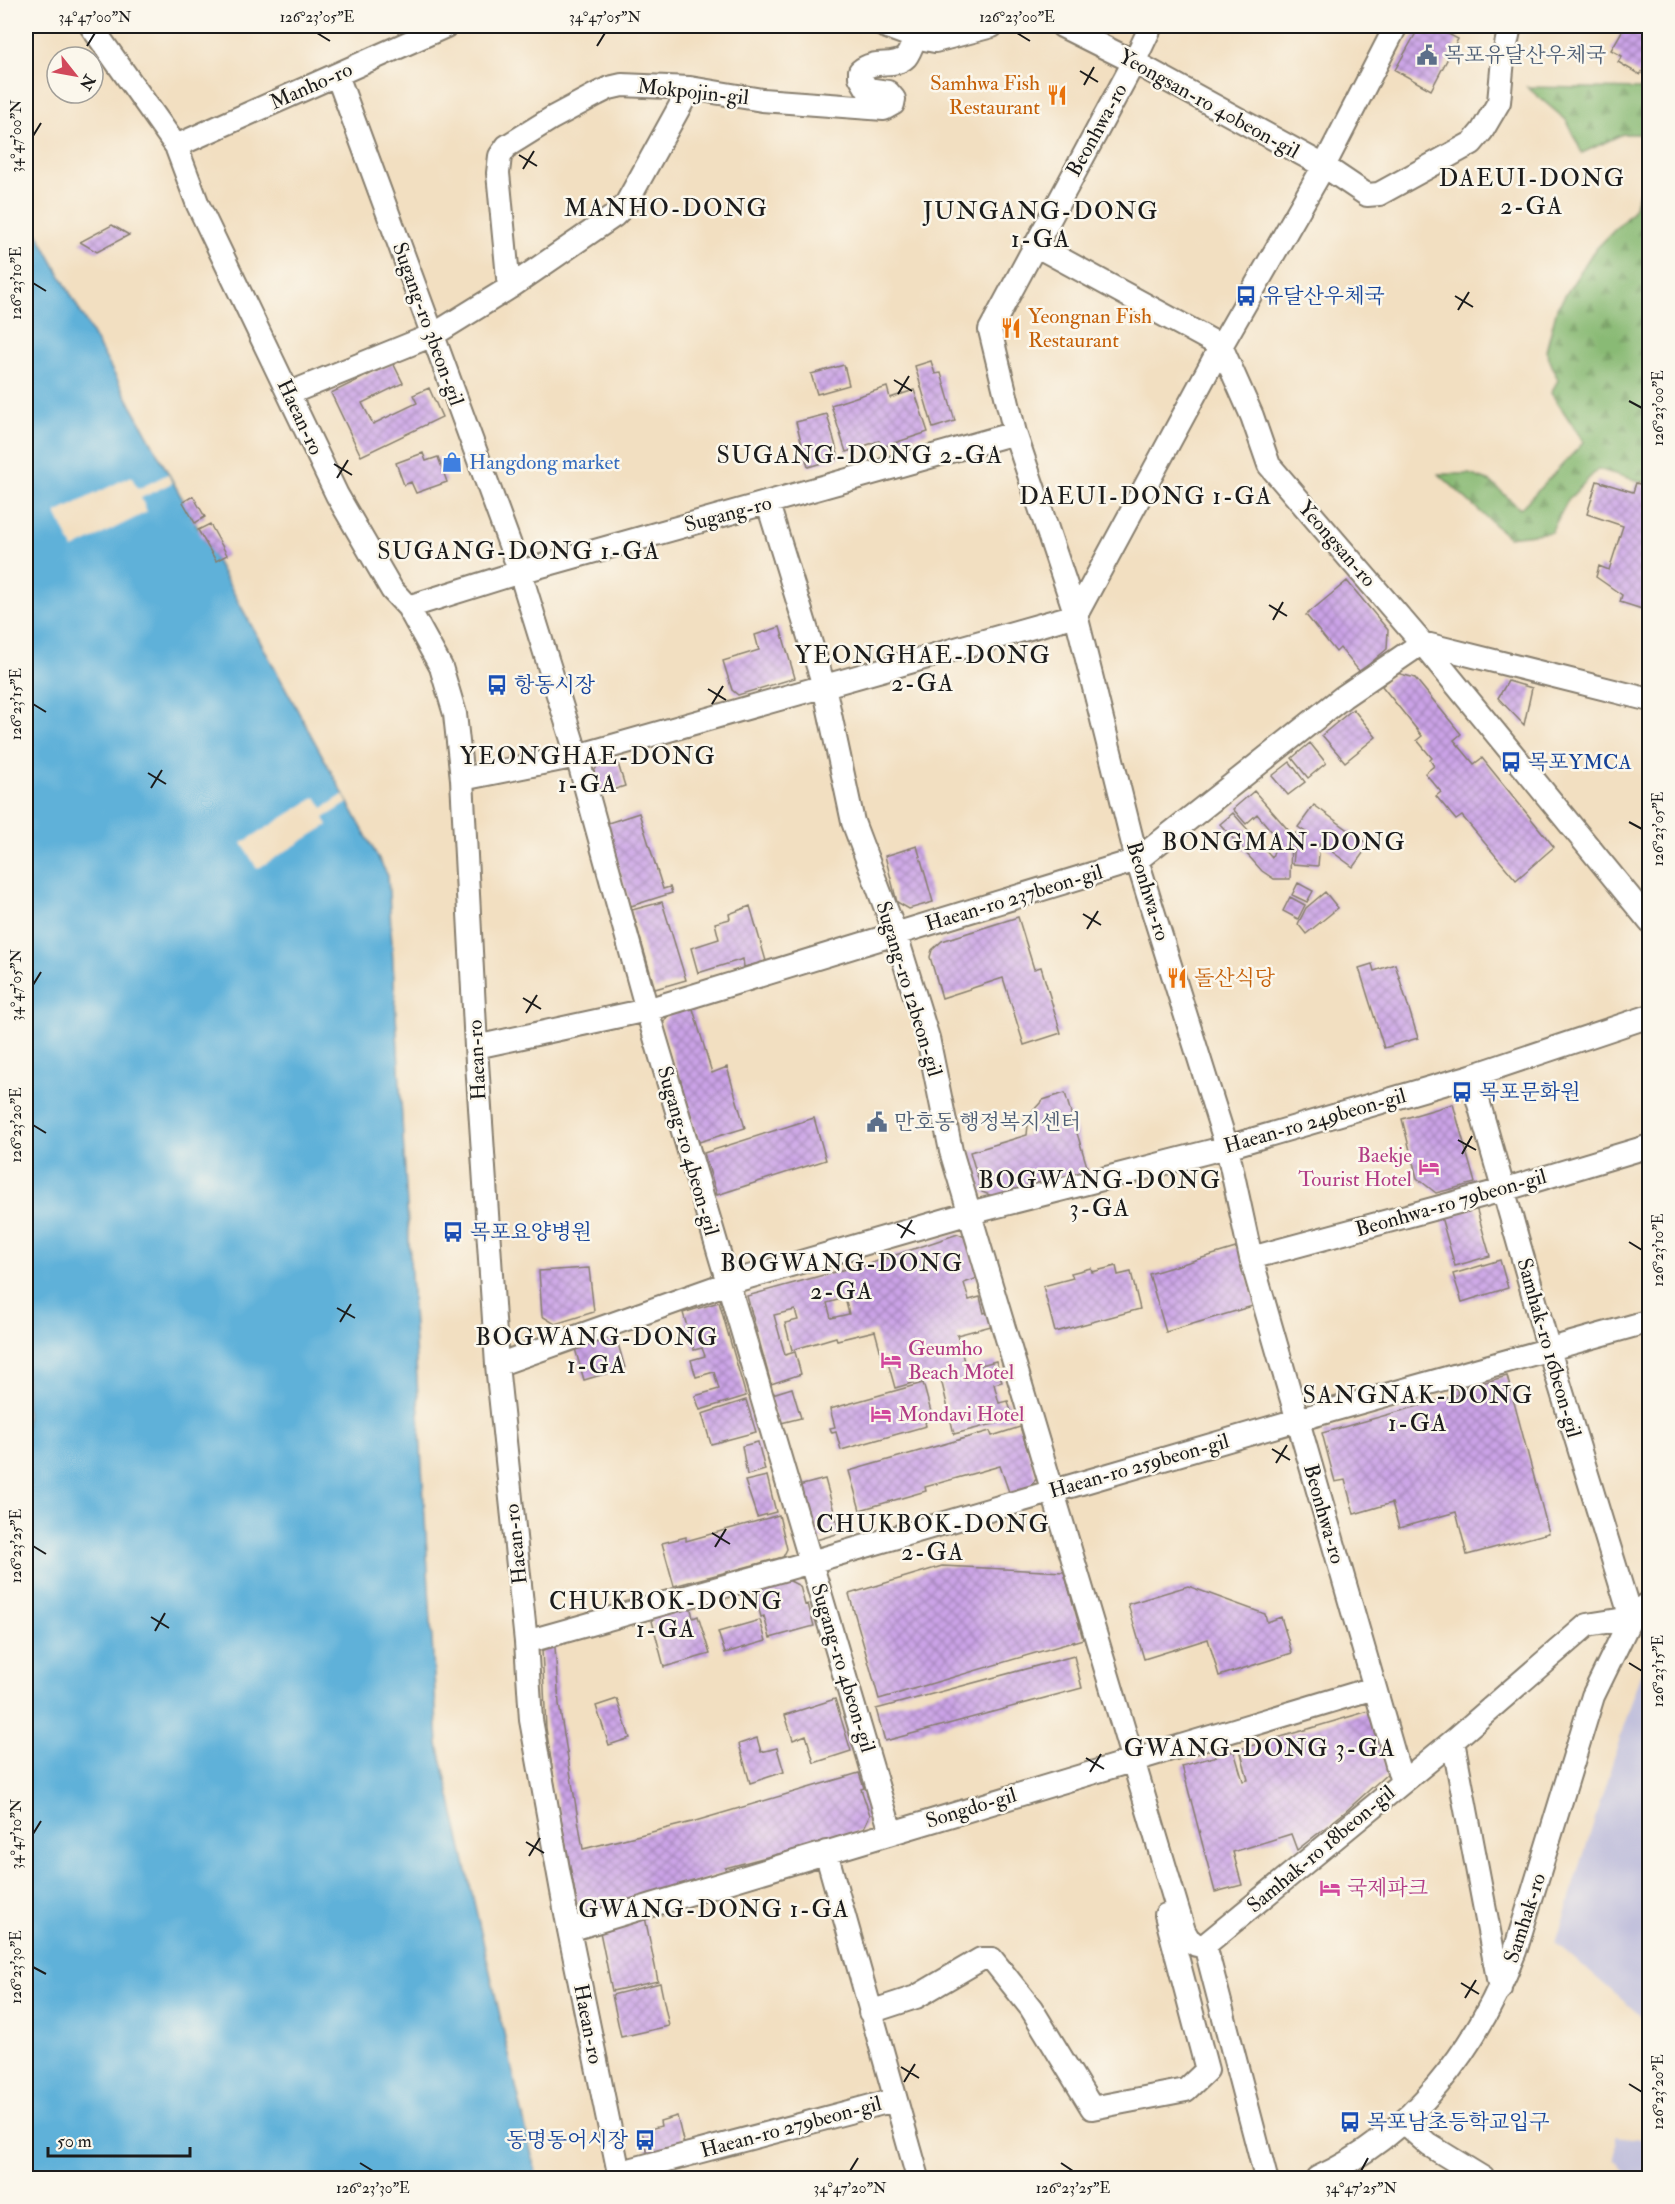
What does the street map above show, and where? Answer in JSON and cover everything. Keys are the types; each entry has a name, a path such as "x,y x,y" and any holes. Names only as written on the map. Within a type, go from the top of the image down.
{"street":[{"name":"Haean-ro","path":"92,26 176,146 198,205 337,495 392,590 408,607 441,667 455,714 462,779 476,1047 497,1365 526,1642 531,1720 569,1930 619,2176"},
{"name":"Manho-ro","path":"176,146 446,26"},
{"path":"884,26 917,31 935,41 992,26"},
{"name":"Yeongsan-ro 40beon-gil","path":"1062,26 1134,62 1324,166 1367,195 1379,194 1472,143 1499,102 1503,59 1510,26"},
{"name":"Beonhwa-ro","path":"1151,26 1134,62 990,330 1015,433 1076,615 1137,860 1227,1147 1251,1258 1402,1782"},
{"path":"462,779 578,756 1076,615 1221,346 1324,166 1396,26"},
{"name":"Mokpojin-gil","path":"509,288 498,173 500,156 507,146 552,118 609,88 622,85 690,88 762,100 884,110 893,104 894,99 888,92 867,89 860,77 860,71 867,65 897,62 906,57 917,31"},
{"name":"Sugang-ro 3beon-gil","path":"337,75 520,572"},
{"path":"290,393 433,335 509,288 614,216 626,204 690,88"},
{"path":"1035,245 1221,346"},
{"name":"Yeongsan-ro","path":"1221,346 1252,416 1269,465 1422,643 1650,922"},
{"name":"Sugang-ro","path":"408,607 520,572 1015,433"},
{"name":"Sugang-ro 12beon-gil","path":"768,504 824,686 853,822 896,935 928,1038 951,1150 1166,1872 1184,1931 1196,1945 1204,1945"},
{"name":"Sugang-ro 4beon-gil","path":"520,572 578,756 647,1010 891,1832"},
{"path":"1422,643 1650,700"},
{"name":"Haean-ro 237beon-gil","path":"476,1047 647,1010 1137,860 1343,697 1422,643"},
{"name":"Haean-ro 249beon-gil","path":"497,1365 728,1283 970,1213 1227,1147 1471,1077 1650,1016"},
{"name":"Samhak-ro 16beon-gil","path":"1471,1077 1549,1350 1631,1618"},
{"name":"Beonhwa-ro 79beon-gil","path":"1251,1258 1503,1190 1650,1146"},
{"name":"Haean-ro 259beon-gil","path":"526,1642 1650,1321"},
{"name":"Samhak-ro","path":"1326,2176 1366,2151 1403,2122 1455,2063 1479,2027 1500,1989 1515,1951 1593,1696 1631,1618 1650,1601"},
{"name":"Samhak-ro 18beon-gil","path":"1204,1945 1453,1741 1587,1625 1631,1618"},
{"name":"Songdo-gil","path":"569,1930 1374,1688"},
{"path":"1453,1741 1500,1989"},
{"path":"826,1852 894,2100 918,2178"},
{"path":"870,2012 916,1997 981,1959 992,1959 1031,2008 1092,2108 1186,2090 1207,2070 1156,1880 1166,1872"},
{"path":"1204,1945 1266,2178"},
{"name":"Haean-ro 279beon-gil","path":"619,2176 894,2100"},
{"path":"1403,2122 1429,2145 1483,2178"}],"shaded area":[{"path":"1649,1651 1649,2023 1556,1943"},
{"path":"1615,2136 1649,2140 1649,2178 1632,2178 1615,2159"}],"green space":[{"path":"1649,81 1649,134 1623,134 1582,153 1566,120 1527,87 1645,89"},
{"path":"1649,167 1649,484 1598,469 1568,500 1551,532 1508,537 1439,474 1469,474 1491,482 1520,509 1584,442 1551,393 1558,380 1546,351 1557,308 1593,252 1632,212"}],"water":[{"path":"34,227 388,876 438,1744 537,2178 26,2178 26,228"}],"pier":[{"path":"168,474 172,483 141,498 147,512 73,549 56,513 131,476 138,489"},
{"path":"343,795 348,803 324,818 328,825 257,869 242,843 316,797 323,808"}],"building":[{"name":"목포유달산우체국","path":"1420,26 1433,26 1458,39 1431,90 1395,70"},
{"path":"1625,26 1650,26 1650,59 1640,75 1618,62 1622,56 1611,50"},
{"path":"112,225 129,235 97,252 80,242"},
{"path":"931,361 935,374 941,373 955,421 933,428 915,366"},
{"path":"393,363 403,383 362,403 373,424 417,403 413,395 429,388 442,417 361,456 331,393"},
{"path":"844,365 849,385 817,394 811,374"},
{"path":"887,387 890,398 914,390 928,432 882,447 879,441 846,452 831,405"},
{"path":"827,414 839,458 808,467 796,422"},
{"path":"423,453 426,461 438,457 447,482 416,493 411,482 404,485 396,463"},
{"path":"1597,481 1633,492 1636,483 1650,487 1650,601 1645,601 1642,609 1620,602 1622,595 1596,577 1599,566 1609,570 1623,526 1587,514"},
{"path":"193,496 205,517 195,523 183,502"},
{"path":"210,524 227,555 216,561 198,530"},
{"path":"1347,581 1388,630 1387,649 1360,672 1340,648 1336,652 1306,615"},
{"path":"780,627 795,678 738,695 732,690 723,661 759,650 755,635"},
{"path":"1397,673 1415,678 1461,734 1454,740 1474,764 1482,758 1554,847 1516,880 1462,816 1456,820 1436,796 1441,792 1425,773 1434,766 1430,760 1432,758 1417,740 1422,736 1382,686"},
{"path":"1508,681 1532,688 1524,725 1498,698"},
{"path":"1353,709 1376,737 1345,762 1322,735"},
{"path":"1310,743 1326,763 1308,778 1292,758"},
{"path":"616,757 625,786 597,795 591,777 599,763"},
{"path":"1290,762 1305,782 1288,795 1272,776"},
{"path":"1254,791 1291,833 1290,879 1274,879 1262,871 1220,824 1233,813 1272,857 1278,839 1257,814 1246,824 1233,809"},
{"path":"1314,805 1369,845 1353,867 1320,843 1318,866 1293,864 1296,833 1307,833 1298,827"},
{"path":"639,813 663,889 670,887 672,893 631,906 605,824"},
{"path":"917,846 933,902 909,909 897,902 885,856"},
{"path":"1298,883 1313,891 1307,902 1292,895"},
{"path":"1325,892 1338,908 1306,934 1298,924 1306,908"},
{"path":"1290,897 1305,905 1298,919 1283,911"},
{"path":"662,902 686,980 655,989 632,910"},
{"path":"750,906 766,961 744,967 743,959 698,973 691,948 719,939 715,923 730,919 729,914"},
{"path":"1018,917 1034,969 1041,967 1061,1033 1024,1045 1003,978 942,998 930,957 932,950 942,941"},
{"path":"1372,964 1374,971 1395,964 1418,1038 1384,1048 1359,968"},
{"path":"691,1002 712,1073 727,1067 745,1128 699,1142 663,1023 673,1008"},
{"path":"1065,1093 1089,1173 1067,1180 1065,1176 995,1197 982,1192 970,1152 1027,1135 1029,1115 1043,1100"},
{"path":"1453,1104 1475,1183 1436,1193 1417,1178 1402,1119"},
{"path":"814,1118 826,1160 717,1195 704,1153"},
{"path":"1476,1207 1490,1256 1455,1266 1441,1217"},
{"path":"958,1234 967,1238 978,1278 964,1283 969,1300 980,1297 984,1313 991,1311 995,1325 957,1335 966,1369 996,1361 1002,1382 994,1384 999,1403 1008,1401 1013,1419 954,1434 940,1375 895,1388 886,1355 882,1357 875,1331 837,1340 836,1337 792,1350 785,1323 798,1320 795,1310 774,1315 785,1355 795,1352 801,1374 771,1384 747,1296 853,1267 854,1269","holes":["845,1298 849,1314 831,1318 827,1303"]},
{"path":"1239,1247 1256,1305 1166,1332 1149,1274"},
{"path":"1500,1260 1508,1288 1462,1302 1453,1274"},
{"path":"1116,1266 1118,1275 1131,1272 1140,1309 1055,1332 1043,1286 1073,1278 1071,1273 1091,1268 1092,1272"},
{"path":"589,1268 594,1312 555,1324 542,1316 539,1271"},
{"path":"719,1302 746,1396 700,1410 695,1396 719,1389 714,1372 696,1377 691,1360 705,1356 702,1348 694,1350 683,1313"},
{"path":"615,1333 625,1368 584,1380 574,1345"},
{"path":"1507,1376 1549,1533 1467,1555 1456,1512 1399,1528 1392,1503 1354,1514 1345,1480 1335,1482 1322,1433 1458,1395 1457,1390"},
{"name":"Mondavi Hotel","path":"923,1383 933,1419 925,1422 926,1426 841,1450 836,1432 832,1433 830,1428 835,1427 830,1409"},
{"path":"792,1388 801,1418 777,1424 769,1395"},
{"path":"746,1400 756,1432 711,1444 702,1414"},
{"path":"1020,1427 1037,1478 1028,1489 1010,1495 1000,1466 925,1487 926,1491 860,1510 849,1471 990,1431 992,1436"},
{"path":"758,1442 765,1470 747,1475 742,1446"},
{"path":"767,1476 776,1512 757,1517 745,1481"},
{"path":"825,1479 840,1533 816,1540 795,1487"},
{"path":"779,1515 787,1549 783,1557 674,1586 662,1543 686,1537 686,1541"},
{"path":"942,1566 1064,1572 1083,1639 879,1699 849,1594"},
{"path":"786,1579 800,1586 814,1626 770,1638 753,1588"},
{"path":"1188,1586 1265,1614 1267,1622 1281,1617 1292,1653 1219,1676 1208,1639 1144,1659 1128,1604"},
{"path":"690,1605 693,1618 698,1616 710,1654 664,1667 651,1617"},
{"path":"760,1620 766,1641 725,1653 718,1632"},
{"path":"555,1647 559,1704 583,1849 692,1822 859,1773 864,1788 861,1789 870,1815 863,1830 725,1868 726,1872 594,1918 578,1909 546,1728 542,1650"},
{"path":"1074,1656 1082,1688 885,1741 876,1709"},
{"path":"617,1699 630,1738 609,1745 596,1706"},
{"path":"835,1699 851,1751 814,1763 806,1735 793,1740 785,1715"},
{"path":"1369,1711 1388,1773 1345,1812 1297,1850 1291,1834 1233,1852 1242,1885 1215,1892 1182,1766 1234,1751 1243,1781 1248,1780 1240,1749"},
{"path":"757,1738 761,1752 777,1748 784,1772 750,1783 739,1744"},
{"path":"645,1917 658,1981 612,1991 599,1927"},
{"path":"660,1983 669,2026 621,2037 612,1995"},
{"path":"677,2116 684,2145 648,2155 642,2131 661,2126 660,2121"}],"place":[{"name":"목포유달산우체국","path":"1427,55"},
{"name":"Samhwa Fish Restaurant","path":"1057,95"},
{"name":"유달산우체국","path":"1246,296"},
{"name":"Yeongnan Fish Restaurant","path":"1011,328"},
{"name":"Hangdong market","path":"452,462"},
{"name":"항동시장","path":"497,685"},
{"name":"목포YMCA","path":"1511,762"},
{"name":"돌산식당","path":"1177,978"},
{"name":"목포문화원","path":"1462,1092"},
{"name":"만호동 행정복지센터","path":"877,1122"},
{"name":"Baekje Tourist Hotel","path":"1429,1167"},
{"name":"목포요양병원","path":"453,1232"},
{"name":"Geumho Beach Motel","path":"891,1360"},
{"name":"Mondavi Hotel","path":"881,1414"},
{"name":"국제파크","path":"1330,1888"},
{"name":"목포남초등학교입구","path":"1350,2122"},
{"name":"동명동어시장","path":"645,2140"}],"district":[{"name":"DAEUI-DONG 2-GA","path":"1532,192"},
{"name":"MANHO-DONG","path":"666,208"},
{"name":"JUNGANG-DONG 1-GA","path":"1041,225"},
{"name":"SUGANG-DONG 2-GA","path":"860,455"},
{"name":"DAEUI-DONG 1-GA","path":"1146,496"},
{"name":"SUGANG-DONG 1-GA","path":"519,551"},
{"name":"YEONGHAE-DONG 2-GA","path":"923,669"},
{"name":"YEONGHAE-DONG 1-GA","path":"588,770"},
{"name":"BONGMAN-DONG","path":"1284,842"},
{"name":"BOGWANG-DONG 3-GA","path":"1100,1194"},
{"name":"BOGWANG-DONG 2-GA","path":"842,1277"},
{"name":"BOGWANG-DONG 1-GA","path":"597,1351"},
{"name":"SANGNAK-DONG 1-GA","path":"1418,1409"},
{"name":"CHUKBOK-DONG 2-GA","path":"933,1538"},
{"name":"CHUKBOK-DONG 1-GA","path":"666,1615"},
{"name":"GWANG-DONG 3-GA","path":"1260,1748"},
{"name":"GWANG-DONG 1-GA","path":"714,1909"}]}
